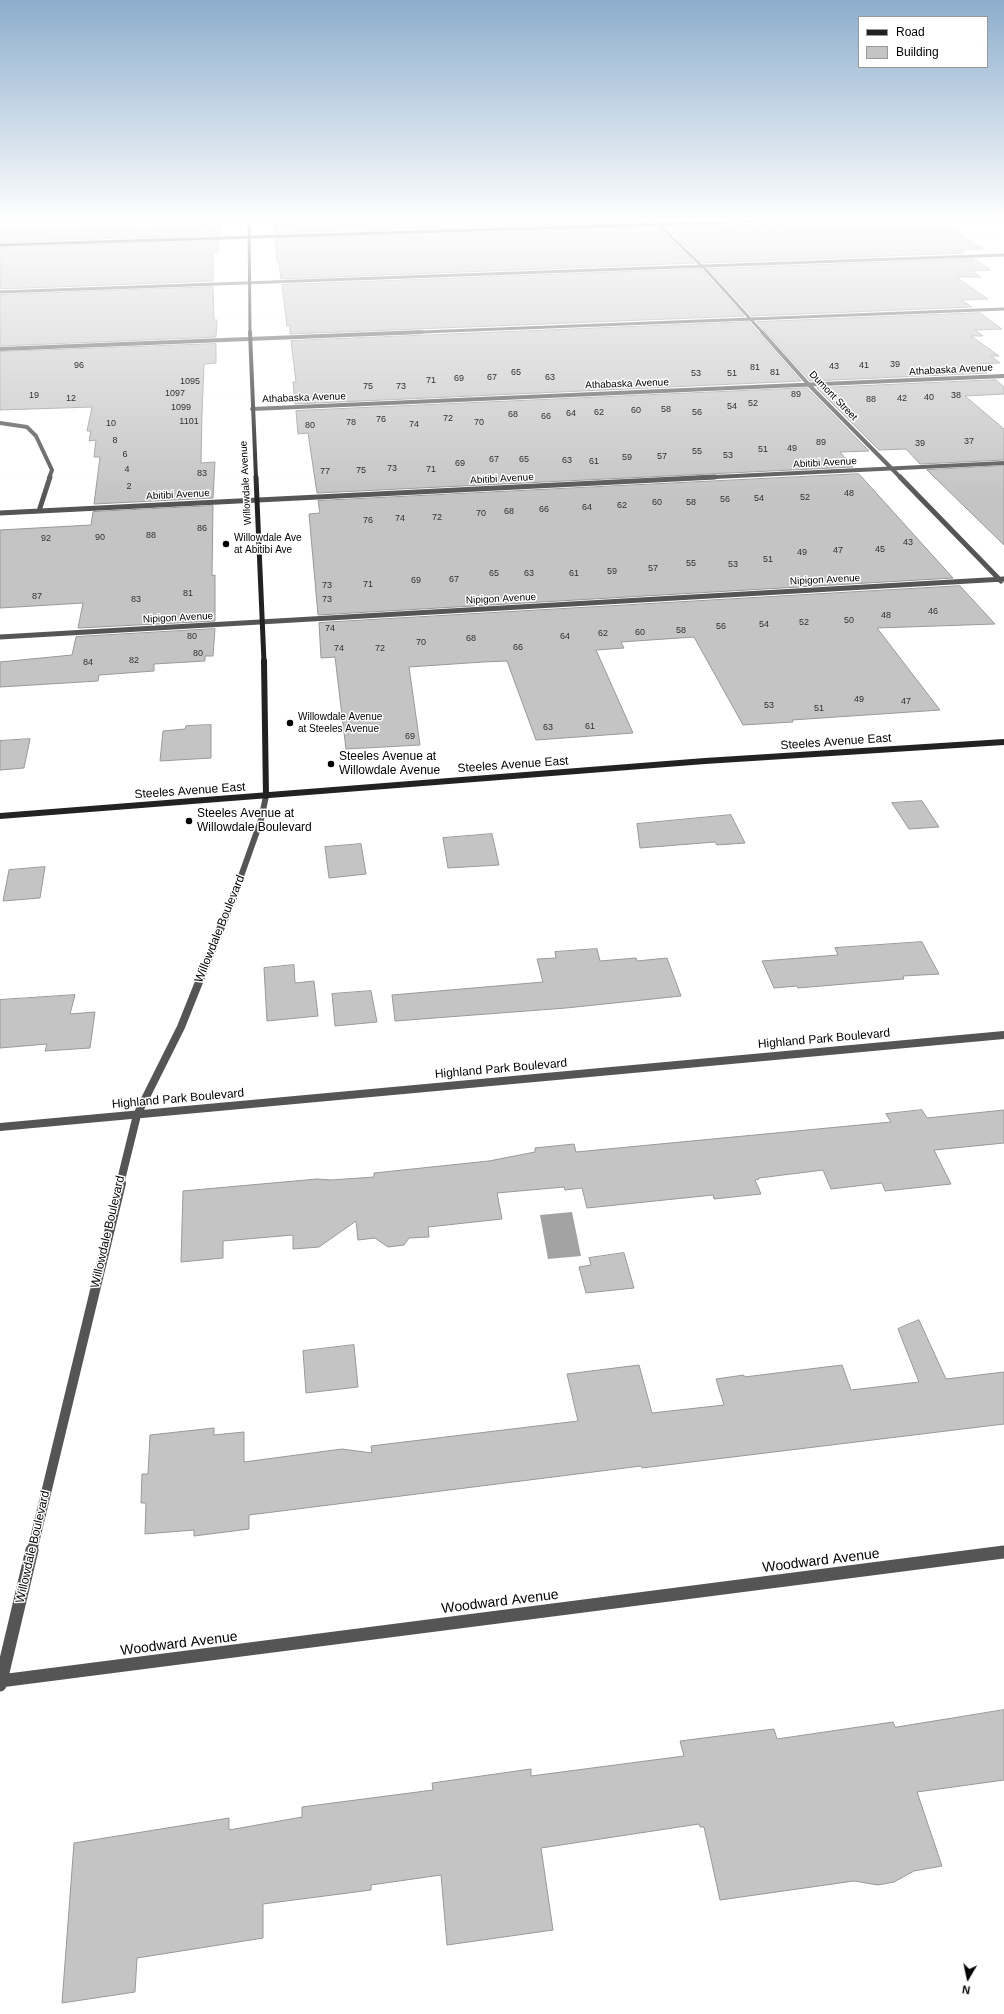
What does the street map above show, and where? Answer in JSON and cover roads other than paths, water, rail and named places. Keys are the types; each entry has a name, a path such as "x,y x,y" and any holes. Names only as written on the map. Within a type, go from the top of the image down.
{"street":[{"name":"Willowdale Avenue","path":"249,312 256,500 264,622 266,796"},
{"name":"Dumont Street","path":"743,312 809,385 890,469 1002,579 1004,584"},
{"path":"0,349 935,312"},
{"name":"Athabaska Avenue","path":"252,409 1004,376"},
{"path":"0,423 27,427 36,436 52,470 39,511"},
{"name":"Abitibi Avenue","path":"0,513 1004,463"},
{"name":"Nipigon Avenue","path":"0,637 1002,579"},
{"name":"Steeles Avenue East","path":"0,816 705,761 1004,742"},
{"name":"Willowdale Boulevard","path":"0,1683 137,1115 186,1012 240,880 261,820 266,796"},
{"name":"Highland Park Boulevard","path":"0,1127 1004,1035"},
{"name":"Woodward Avenue","path":"0,1683 1004,1552"}],"place":[{"name":"Willowdale Ave at Abitibi Ave","path":"226,544"},
{"name":"Willowdale Avenue at Steeles Avenue","path":"290,723"},
{"name":"Steeles Avenue at Willowdale Avenue","path":"331,764"},
{"name":"Steeles Avenue at Willowdale Boulevard","path":"189,821"}]}
